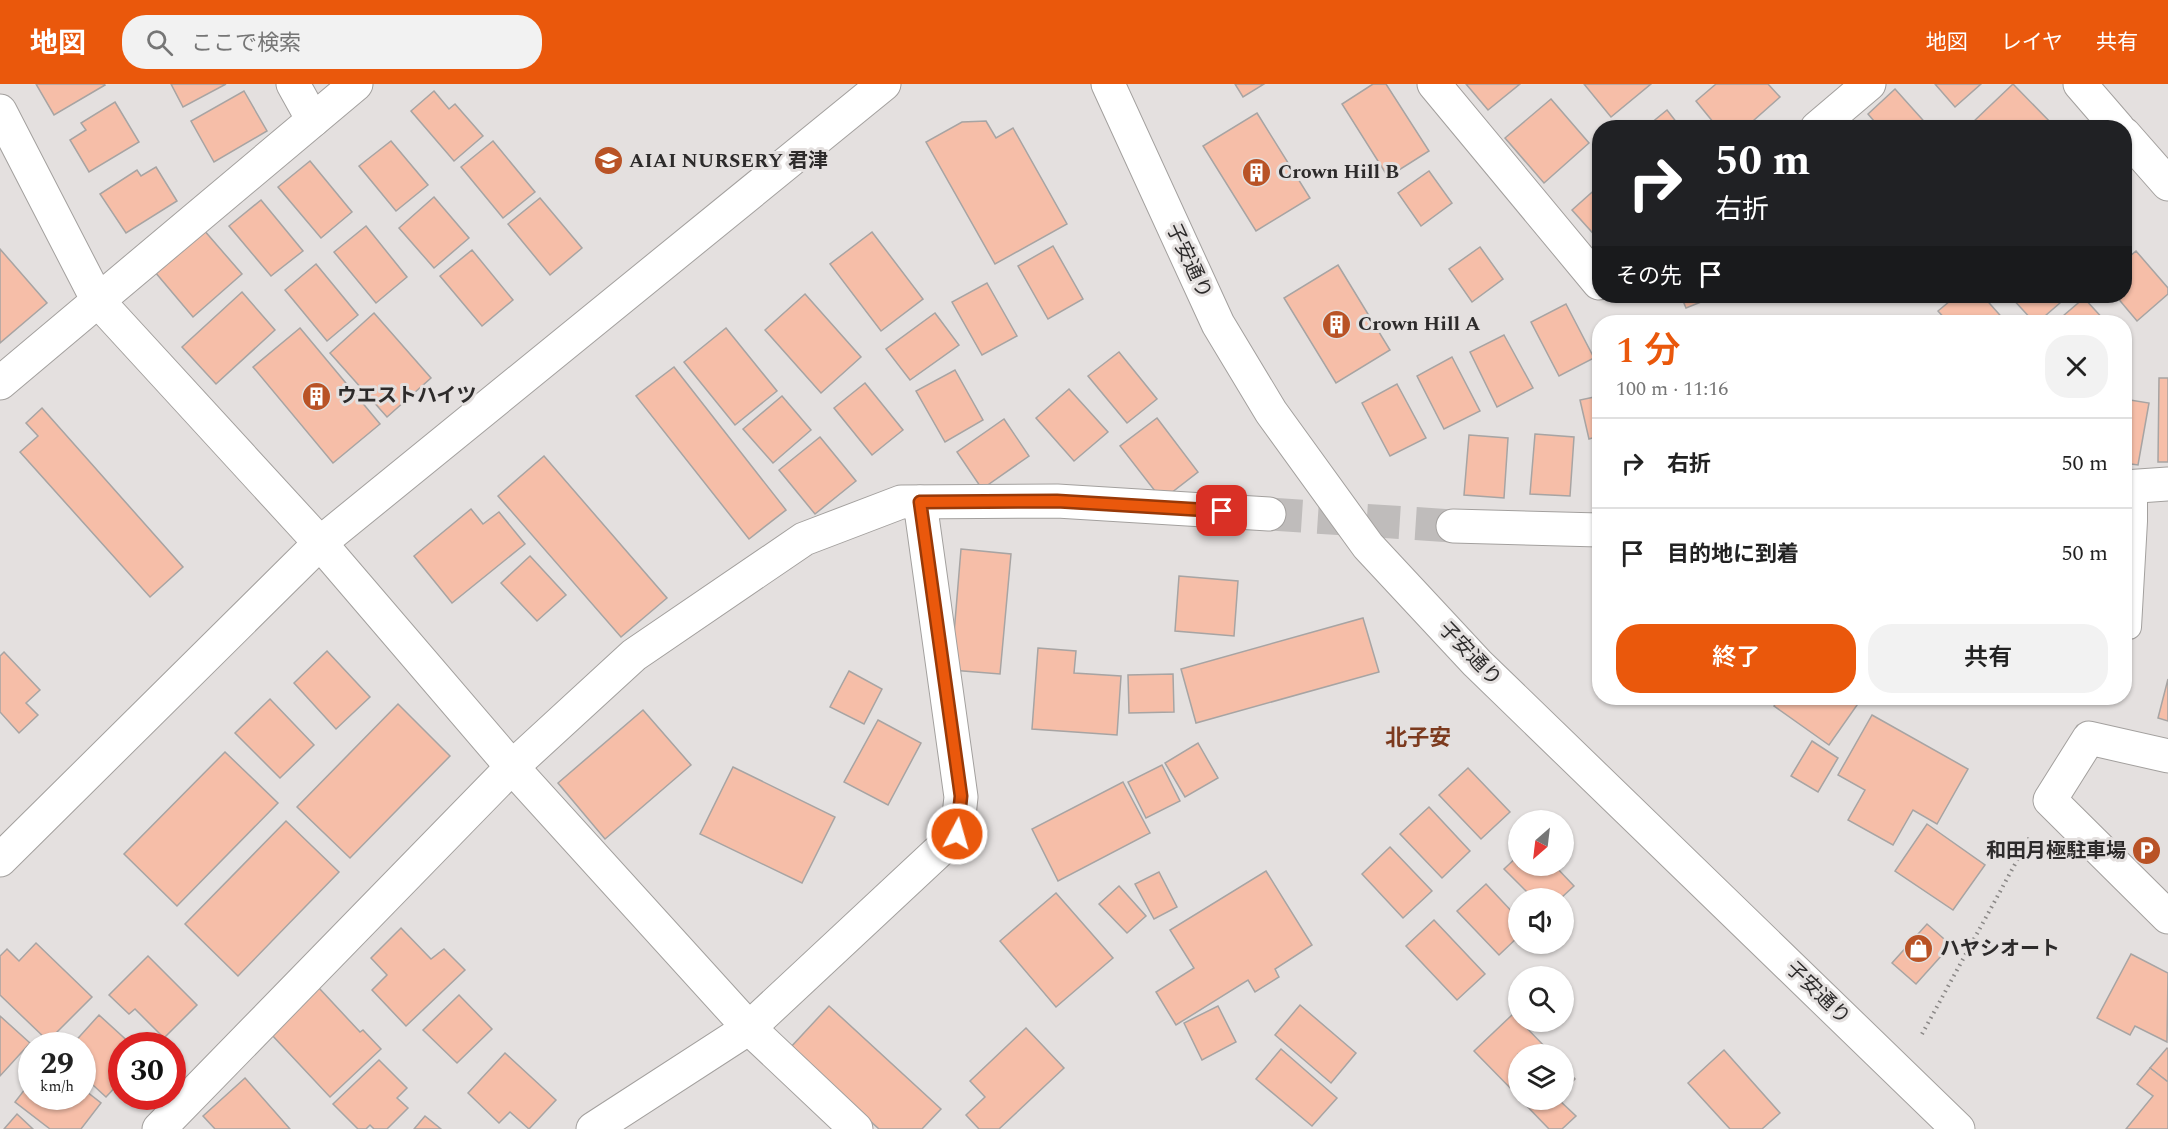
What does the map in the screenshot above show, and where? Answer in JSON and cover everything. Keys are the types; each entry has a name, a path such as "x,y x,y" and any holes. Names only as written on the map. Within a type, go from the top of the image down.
{"street":[{"path":"293,84 313,120"},
{"path":"0,383 356,84"},
{"path":"0,860 320,543 884,84"},
{"name":"子安通り","path":"1108,84 1218,324 1271,412 1368,546 1477,663 1958,1129"},
{"path":"1434,84 1592,276"},
{"path":"1826,120 1869,84"},
{"path":"2080,84 2111,120"},
{"path":"0,111 98,301 320,543 512,767 749,1028 856,1129"},
{"path":"2132,143 2168,184"},
{"path":"2132,487 2168,484"},
{"path":"159,1129 512,767 634,655 804,539 901,502 1057,501 1269,514"},
{"path":"593,1129 749,1028 957,834 961,796 920,502"},
{"path":"1453,526 1592,530"},
{"path":"2168,756 2089,738 2050,800 2168,917"}],"lane":[{"path":"2132,504 2135,521 2132,574"}],"path":[{"path":"1922,1034 2050,800"}],"building":[{"path":"36,84 104,84 105,85 54,115"},
{"path":"171,84 226,84 183,107"},
{"path":"1235,84 1264,84 1243,97"},
{"path":"1373,84 1386,84 1429,151 1388,177 1342,104"},
{"path":"1466,84 1520,84 1488,110"},
{"path":"1584,84 1651,84 1611,117"},
{"path":"1716,84 1768,84 1780,97 1754,120 1711,120 1696,101"},
{"path":"1935,84 1981,84 1955,107"},
{"path":"2013,84 2048,120 1975,120"},
{"path":"1895,89 1923,120 1873,120 1868,114"},
{"path":"244,91 267,131 214,162 191,121"},
{"path":"434,91 449,109 455,104 483,136 454,161 411,111"},
{"path":"1551,99 1589,143 1544,183 1505,138"},
{"path":"115,102 139,142 89,172 70,140 86,130 81,123"},
{"path":"1667,110 1675,120 1655,120"},
{"name":"Crown Hill B","path":"1257,113 1310,198 1256,231 1203,146"},
{"path":"986,121 996,138 1013,128 1067,224 995,264 926,142 962,122"},
{"path":"391,141 428,185 396,211 359,166"},
{"path":"493,141 535,192 503,218 461,167"},
{"path":"310,161 352,212 321,238 278,187"},
{"path":"156,167 177,201 126,233 100,194 137,170 141,176"},
{"path":"1429,171 1452,203 1421,226 1398,193"},
{"path":"1592,192 1592,232 1572,210"},
{"path":"434,197 469,238 434,268 399,228"},
{"path":"540,198 582,248 550,275 508,224"},
{"path":"261,200 303,251 271,276 229,226"},
{"path":"366,226 407,277 376,303 334,252"},
{"path":"203,229 242,274 193,317 155,272"},
{"path":"872,232 923,299 881,331 830,264"},
{"path":"1053,246 1083,299 1048,319 1018,266"},
{"path":"1480,247 1503,279 1472,302 1449,269"},
{"path":"0,249 47,303 0,343"},
{"path":"472,250 513,300 482,326 440,276"},
{"path":"2136,251 2168,288 2168,294 2137,321 2122,303 2132,303 2132,254"},
{"path":"316,264 358,315 327,341 285,290"},
{"name":"Crown Hill A","path":"1338,265 1390,350 1336,383 1284,298"},
{"path":"987,283 1017,336 982,355 952,302"},
{"path":"242,292 275,330 216,384 182,347"},
{"path":"805,294 861,357 821,393 765,330"},
{"path":"1684,303 1698,303 1686,308"},
{"path":"1948,303 1989,303 2000,315 1942,315 1938,311"},
{"path":"2016,303 2060,303 2046,315 2028,315"},
{"path":"2078,303 2089,303 2100,315 2064,315"},
{"path":"1566,304 1592,354 1592,359 1559,376 1531,322"},
{"path":"374,313 431,378 387,417 330,353"},
{"path":"935,313 959,345 910,380 886,349"},
{"name":"ウエストハイツ","path":"300,328 380,424 333,463 253,367"},
{"path":"726,328 777,391 735,425 684,362"},
{"path":"1504,335 1533,388 1497,407 1470,352"},
{"path":"1119,352 1157,399 1127,423 1088,376"},
{"path":"1452,357 1480,411 1444,429 1417,376"},
{"path":"674,367 786,510 749,539 636,396"},
{"path":"955,370 983,420 945,442 916,391"},
{"path":"2159,378 2168,378 2168,462 2158,462"},
{"path":"865,383 903,430 872,455 834,408"},
{"path":"1397,384 1426,438 1390,456 1362,403"},
{"path":"1069,389 1108,432 1074,461 1036,418"},
{"path":"782,396 811,430 773,463 743,429"},
{"path":"1592,397 1592,438 1589,439 1580,400"},
{"path":"2132,400 2149,403 2138,465 2132,464"},
{"path":"42,408 183,567 150,597 20,452 38,436 26,423"},
{"path":"1157,418 1198,472 1162,500 1120,446"},
{"path":"1004,419 1029,456 982,489 957,452"},
{"path":"1535,434 1574,437 1570,496 1530,494"},
{"path":"1469,435 1508,438 1504,498 1464,495"},
{"path":"820,437 856,481 815,514 779,470"},
{"path":"544,456 667,598 621,637 498,496"},
{"path":"471,509 483,524 499,512 525,544 452,603 414,556"},
{"path":"961,549 1011,554 1000,674 951,670"},
{"path":"530,556 566,595 537,621 501,583"},
{"path":"1179,576 1238,581 1234,636 1175,631"},
{"path":"1363,618 1379,672 1196,723 1181,669"},
{"path":"1038,648 1076,651 1074,673 1121,676 1117,735 1032,729"},
{"path":"327,651 370,697 336,729 294,683"},
{"path":"4,652 40,690 26,703 38,715 19,733 0,712 0,656"},
{"path":"849,671 882,689 864,724 830,707"},
{"path":"1173,674 1174,712 1129,713 1128,675"},
{"path":"2168,679 2168,721 2158,718"},
{"path":"270,699 314,745 280,778 235,733"},
{"path":"398,704 450,756 350,858 297,807"},
{"path":"1775,705 1857,705 1829,745"},
{"path":"643,710 691,765 605,839 558,783"},
{"path":"1872,715 1968,769 1937,824 1913,810 1893,845 1848,820 1865,790 1838,775"},
{"path":"878,720 921,743 888,805 844,782"},
{"path":"1812,741 1838,758 1818,792 1791,776"},
{"path":"1198,743 1218,778 1185,797 1165,763"},
{"path":"225,752 278,803 177,906 124,854"},
{"path":"1162,765 1180,801 1146,818 1128,782"},
{"path":"733,767 835,817 802,883 700,834"},
{"path":"1468,768 1508,810 1508,814 1481,839 1439,795"},
{"path":"1123,782 1150,833 1058,881 1032,829"},
{"path":"1429,807 1470,851 1442,878 1400,834"},
{"path":"286,821 339,872 238,976 185,924"},
{"path":"1927,824 1985,865 1953,910 1895,871"},
{"path":"1390,847 1432,891 1403,918 1362,874"},
{"path":"1266,871 1312,945 1275,969 1279,977 1255,992 1248,980 1176,1025 1156,992 1194,968 1170,930"},
{"path":"1159,872 1177,907 1154,919 1135,884"},
{"path":"1511,876 1564,876 1574,886 1572,888 1523,888"},
{"path":"1486,884 1508,907 1508,946 1499,955 1457,911"},
{"path":"1119,886 1146,916 1127,933 1099,904"},
{"path":"1056,893 1113,958 1056,1007 1000,941"},
{"path":"1434,920 1485,974 1457,1000 1406,946"},
{"path":"1927,924 1951,945 1916,984 1892,963"},
{"path":"401,928 431,959 444,949 465,970 406,1026 372,990 387,975 371,958"},
{"path":"36,943 92,997 57,1032 39,1032 0,995 0,956 7,949 19,961"},
{"path":"2131,954 2168,973 2167,1042 2135,1026 2130,1035 2097,1018"},
{"path":"148,956 197,1005 170,1032 158,1032 135,1009 129,1014 109,995"},
{"path":"319,988 360,1032 363,1030 381,1049 330,1097 271,1034"},
{"path":"459,995 492,1029 457,1063 423,1030"},
{"path":"1300,1005 1356,1053 1331,1083 1275,1035"},
{"path":"829,1006 941,1109 922,1129 879,1129 790,1048"},
{"path":"1218,1006 1236,1042 1202,1060 1184,1023"},
{"path":"99,1015 118,1032 108,1032 108,1095 106,1097 96,1088 96,1032 84,1032"},
{"path":"0,1016 18,1032 18,1056 0,1076"},
{"path":"1508,1019 1508,1032 1531,1032 1542,1044 1508,1044 1508,1086 1474,1051"},
{"path":"1026,1028 1064,1068 999,1129 979,1129 966,1115 985,1097 970,1081"},
{"path":"1281,1049 1337,1098 1312,1126 1256,1079"},
{"path":"2168,1049 2168,1082 2150,1068"},
{"path":"1724,1050 1780,1113 1762,1129 1730,1129 1688,1083"},
{"path":"505,1053 556,1100 529,1129 510,1112 499,1123 468,1093"},
{"path":"379,1060 407,1088 397,1098 408,1108 387,1129 374,1129 370,1125 366,1129 358,1129 333,1104"},
{"path":"2150,1068 2168,1082 2168,1129 2126,1129 2153,1096 2137,1084"},
{"path":"245,1078 290,1129 215,1129 203,1116"},
{"path":"96,1099 101,1103 96,1110"},
{"path":"25,1110 96,1110 81,1129 50,1129"},
{"path":"1531,1110 1570,1110 1576,1116 1562,1129 1549,1129"},
{"path":"17,1114 33,1129 4,1129"},
{"path":"425,1116 441,1129 414,1129"}],"tunnel":[{"path":"1269,514 1453,526"}],"place":[{"name":"AIAI NURSERY 君津","path":"608,161"},
{"name":"Crown Hill B","path":"1257,172"},
{"name":"Crown Hill A","path":"1337,324"},
{"name":"ウエストハイツ","path":"316,396"},
{"name":"和田月極駐車場","path":"2147,851"},
{"name":"ハヤシオート","path":"1919,949"}],"district":[{"name":"北子安","path":"1418,738"}],"route":[{"path":"957,834 961,796 920,502 1057,501 1222,511"}]}
